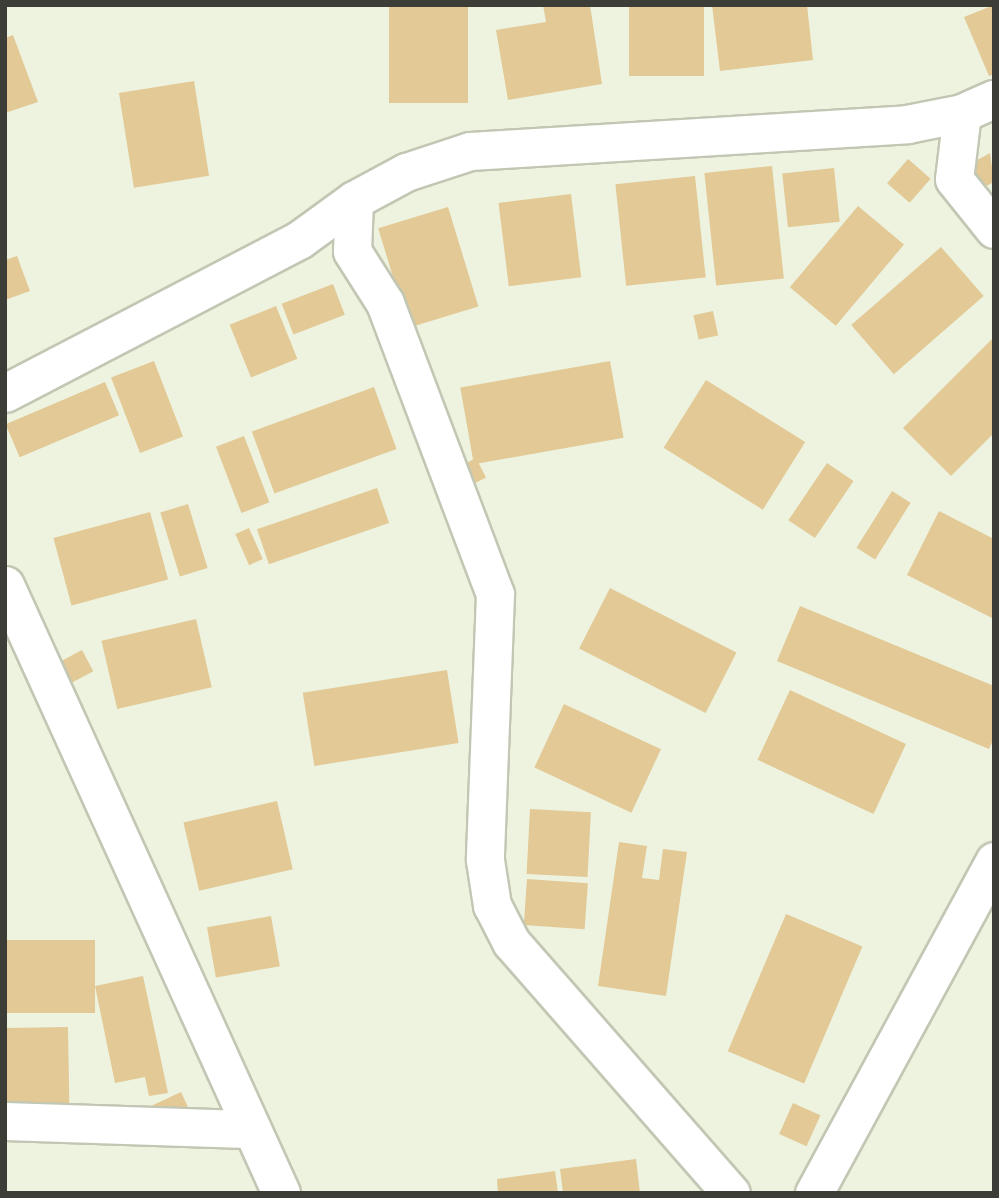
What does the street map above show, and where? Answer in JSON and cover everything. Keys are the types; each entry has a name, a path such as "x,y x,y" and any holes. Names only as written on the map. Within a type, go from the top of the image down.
{"street":[{"path":"5,393 299,240 354,200 406,172 470,151 907,124 978,106"},
{"path":"978,106 954,179 994,229"},
{"path":"354,200 352,251 385,303 495,594 485,860 492,905 510,942 731,1193"},
{"path":"299,240 352,251"},
{"path":"5,585 281,1193"},
{"path":"814,1193 994,861"},
{"path":"5,1121 252,1129"}],"building":[{"path":"389,5 468,5 468,103 389,103"},
{"path":"543,5 590,5 602,84 508,100 496,30 546,22"},
{"path":"629,5 704,5 704,76 629,76"},
{"path":"712,5 807,5 813,60 720,71"},
{"path":"994,5 994,74 989,76 964,17"},
{"path":"13,35 38,102 5,113 5,38"},
{"path":"194,81 209,176 134,188 119,93"},
{"path":"990,153 994,182 975,192 961,169"},
{"path":"908,159 931,179 910,203 887,183"},
{"path":"772,166 784,278 716,285 704,173"},
{"path":"834,168 840,222 788,227 782,173"},
{"path":"695,176 706,277 626,286 615,184"},
{"path":"571,194 581,277 509,286 499,203"},
{"path":"858,206 904,245 836,326 790,287"},
{"path":"448,207 478,306 409,328 378,228"},
{"path":"941,247 984,296 894,374 851,325"},
{"path":"17,256 30,291 5,300 5,260"},
{"path":"333,284 345,315 293,335 282,304"},
{"path":"276,306 297,359 251,378 230,325"},
{"path":"713,311 718,335 699,340 693,315"},
{"path":"994,337 994,433 951,476 903,428"},
{"path":"154,361 183,437 140,453 111,377"},
{"path":"610,361 624,438 474,464 460,387"},
{"path":"706,380 805,442 763,510 664,448"},
{"path":"105,382 119,415 20,457 6,424"},
{"path":"374,387 397,449 274,493 252,431"},
{"path":"244,436 269,502 241,513 216,447"},
{"path":"476,458 486,478 460,491 450,471"},
{"path":"827,463 854,481 815,538 788,520"},
{"path":"377,488 389,523 269,564 257,529"},
{"path":"892,491 911,503 875,559 856,548"},
{"path":"188,504 208,568 180,577 160,512"},
{"path":"939,511 994,539 994,619 907,575"},
{"path":"150,512 168,580 72,605 53,538"},
{"path":"249,528 263,559 249,565 235,534"},
{"path":"610,588 737,652 706,713 579,649"},
{"path":"800,606 994,686 994,738 989,749 777,661"},
{"path":"196,619 212,687 117,709 101,641"},
{"path":"82,650 93,671 71,683 60,662"},
{"path":"447,670 459,743 314,766 303,693"},
{"path":"790,690 906,744 873,814 757,760"},
{"path":"564,704 661,749 631,813 534,767"},
{"path":"277,801 293,869 199,891 183,823"},
{"path":"530,809 591,812 588,877 527,874"},
{"path":"619,842 647,846 642,878 659,880 663,849 687,852 666,996 598,986"},
{"path":"527,879 588,883 585,929 524,925"},
{"path":"786,914 862,946 804,1084 728,1051"},
{"path":"271,916 280,966 216,978 207,927"},
{"path":"5,940 95,940 95,1013 5,1013"},
{"path":"143,976 168,1093 149,1096 145,1077 115,1083 95,986"},
{"path":"68,1027 69,1103 6,1104 5,1028"},
{"path":"181,1092 189,1109 157,1124 149,1107"},
{"path":"793,1103 820,1115 807,1146 779,1134"},
{"path":"636,1159 640,1193 563,1193 560,1169"},
{"path":"555,1171 558,1193 498,1193 497,1179"}]}
